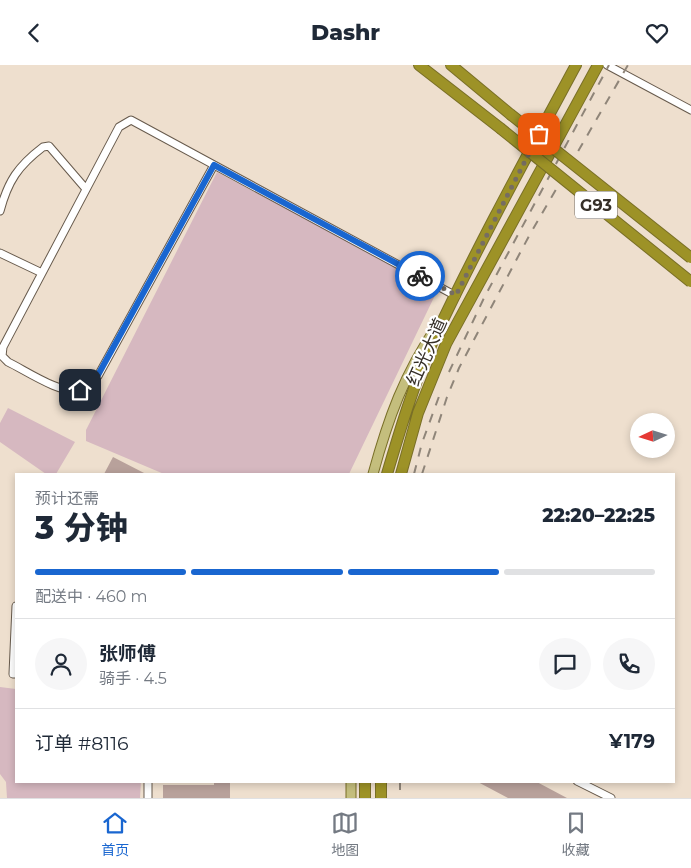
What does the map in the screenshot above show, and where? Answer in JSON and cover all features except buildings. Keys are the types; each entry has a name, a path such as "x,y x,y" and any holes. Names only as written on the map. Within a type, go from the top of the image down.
{"highway":[{"name":"G93","path":"419,65 691,282"},
{"name":"G93","path":"451,65 691,257"},
{"name":"红光大道","path":"387,473 432,343 520,169 576,65"},
{"name":"红光大道","path":"402,473 418,413 446,344 598,65"},
{"path":"365,783 365,798"},
{"path":"381,783 381,798"}],"main road":[{"path":"373,473 394,403 422,347 454,299"},
{"path":"352,783 352,798"}],"street":[{"path":"607,65 691,110"},
{"path":"214,165 98,375 90,385 80,390 64,390 1,358 3,347 119,127 131,120 214,165 454,299"},
{"path":"0,211 3,196 14,175 20,167 43,147 49,146 86,189"},
{"path":"0,253 42,273"},
{"path":"15,623 12,673 15,674"},
{"path":"148,783 148,798"},
{"path":"581,783 611,798"}],"shaded area":[{"path":"217,172 438,289 349,473 162,473 86,441 86,430"},
{"path":"8,408 75,442 57,473 45,473 0,442 0,423"},
{"path":"0,687 15,689 15,783 141,783 140,798 7,798 6,782 0,774"}],"railway":[{"path":"449,372 484,298 609,65"},
{"path":"422,473 447,397 459,368 529,236 628,65"},
{"path":"414,473 422,443 441,391"},
{"path":"400,783 400,798"}],"way so far":[{"path":"420,276 456,295 539,134"}],"route":[{"path":"80,390 90,385 98,375 214,165 420,276"}]}
